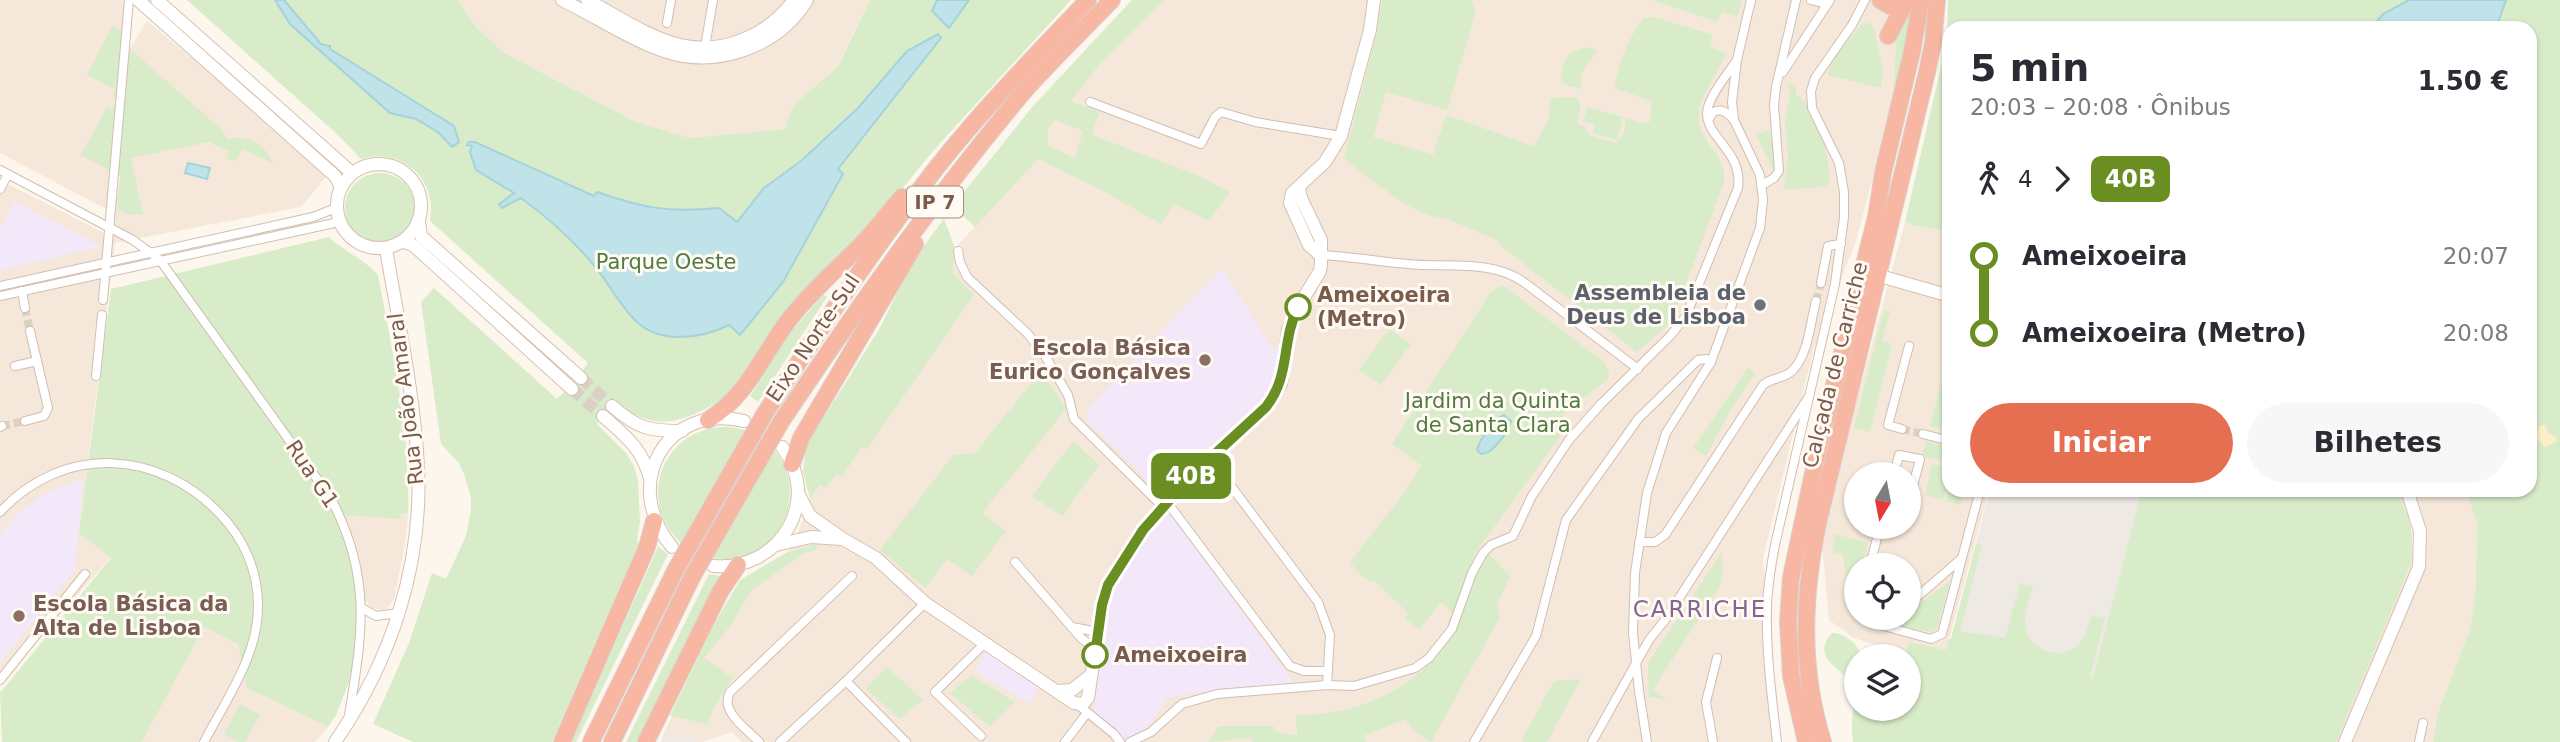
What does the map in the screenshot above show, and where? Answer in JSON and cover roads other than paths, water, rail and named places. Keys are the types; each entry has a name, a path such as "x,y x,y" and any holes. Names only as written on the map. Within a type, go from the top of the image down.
{"highway":[{"name":"Eixo Norte-Sul","path":"591,742 676,569 765,413 838,303 922,186 1020,71 1088,0"},
{"name":"Eixo Norte-Sul","path":"611,742 692,577 781,422 853,314 944,191 1028,87 1112,0"},
{"path":"1880,0 1890,6 1904,0"},
{"path":"1888,36 1904,0"},
{"name":"Calçada de Carriche","path":"1806,742 1791,677 1788,622 1791,577 1822,433 1876,217 1921,0"},
{"name":"Calçada de Carriche","path":"1823,742 1809,682 1804,624 1807,585 1818,523 1933,43 1937,0"},
{"path":"708,420 725,409 740,394 789,319 814,290 861,245 908,191 922,186"},
{"path":"792,464 801,438 944,191"},
{"path":"1876,217 1870,264 1879,273"},
{"path":"562,742 646,547 654,521"},
{"path":"646,742 720,592 738,565"}],"street":[{"path":"103,300 130,0"},
{"path":"138,0 335,176 341,187"},
{"path":"157,0 352,173"},
{"path":"562,0 663,51 704,58 725,56 761,43 791,21 807,0"},
{"path":"587,0 661,38 679,44 705,47 737,42 755,34 776,21 794,0"},
{"path":"667,23 671,0"},
{"path":"705,47 713,0"},
{"path":"1065,742 1091,674 1102,605 1108,585 1143,530 1165,504 1266,407 1275,395 1284,371 1288,330 1298,307 1320,271 1321,240 1297,193 1325,162 1341,136 1370,30 1374,0"},
{"path":"1647,742 1636,664 1633,600 1647,493 1666,433 1710,362 1760,228 1762,185 1754,160 1734,120 1732,102 1737,60 1751,0"},
{"path":"1762,185 1774,178 1779,171 1774,106 1796,0"},
{"path":"1778,81 1788,61 1828,2 1811,0"},
{"name":"Calçada de Carriche","path":"1777,742 1767,645 1770,576 1841,244 1844,192 1839,163 1812,108 1811,91 1815,78 1852,25 1865,0"},
{"path":"1130,742 1152,732 1182,704 1217,694 1327,685 1354,686 1404,673 1424,663 1452,629 1472,573 1485,550 1513,536 1532,496 1569,440 1686,316 1738,188 1739,175 1735,161 1708,122 1707,113 1710,102 1737,60"},
{"path":"1090,102 1201,144 1215,117 1221,112 1255,122 1341,136"},
{"path":"1708,122 1713,112 1718,110 1726,112 1734,120"},
{"path":"404,242 413,245 577,384 421,236 419,222 422,203 417,185 404,171 387,164 368,165 352,173 341,187 336,208 339,222 346,234 358,244 372,249 386,249 404,242 419,222"},
{"path":"0,189 4,172"},
{"name":"Rua G1","path":"4,172 110,228 160,260 330,497 342,519 357,567 362,608 360,652 347,723"},
{"path":"0,296 106,268 151,253 313,217 336,208"},
{"path":"0,286 160,260 339,222"},
{"path":"1821,283 1828,246 1841,244"},
{"name":"Rua João Amaral","path":"335,742 382,659 399,613 414,541 418,468 413,419 386,249"},
{"path":"958,251 967,276 1023,328 1047,359 1068,395 1074,419 1165,504 1290,666 1304,671 1328,671"},
{"path":"1320,255 1406,264 1487,268 1507,272 1520,278 1638,369"},
{"path":"1879,273 1887,278 1942,294"},
{"path":"22,291 25,308"},
{"path":"1639,542 1655,542 1665,535 1763,385 1793,371 1803,355 1816,301"},
{"path":"96,376 102,315"},
{"path":"25,421 44,416 48,408 30,331"},
{"path":"1902,429 1888,425 1909,346"},
{"path":"1474,742 1536,636 1566,520 1638,419 1698,360 1710,362"},
{"path":"15,366 37,362"},
{"path":"1592,742 1636,664 1811,393"},
{"path":"650,478 644,458 607,411 656,431 682,431"},
{"path":"672,547 654,521 648,492 650,478 661,451 682,431 708,420 723,418 744,421"},
{"path":"1923,434 1942,439"},
{"path":"782,447 792,464 798,493 810,516 876,558 925,603 1058,691 1080,699 1120,742"},
{"path":"1897,462 1899,454 1920,459 1919,462"},
{"path":"1210,458 1318,602 1330,635 1327,685"},
{"path":"0,512 17,495 51,475 89,464 131,464 172,477 194,490 229,523 243,545 257,587 256,627 242,669 204,742"},
{"path":"713,566 738,565 765,554 776,545 792,521 798,493"},
{"path":"1898,630 1931,639 1942,634 1978,497"},
{"path":"2345,742 2418,567 2420,531 2409,497"},
{"path":"776,545 811,537 843,539"},
{"path":"1921,594 1962,558"},
{"path":"1015,562 1082,639 1096,649"},
{"path":"0,680 85,574"},
{"path":"759,742 729,710 727,698 730,692 852,576"},
{"path":"780,742 925,603"},
{"path":"362,608 376,616 399,613"},
{"path":"1072,627 1098,632"},
{"path":"981,736 935,692 986,642"},
{"path":"1713,742 1706,702 1717,658"},
{"path":"846,681 906,742"},
{"path":"2419,742 2423,723"}],"water":[{"path":"275,0 284,0 321,44 330,46 330,49 454,126 459,142 452,147 439,133 416,119 390,113 290,24"},
{"path":"937,0 969,0 949,28 932,11"},
{"path":"2409,0 2506,0 2498,21 2377,21 2383,14"},
{"path":"938,34 941,38 838,169 843,174 783,282 740,335 729,325 706,334 680,337 655,333 644,327 629,313 584,254 549,220 521,198 502,208 499,204 514,193 476,170 470,152 472,146 467,145 469,142 475,142 594,196 597,192 628,202 671,209 719,208 737,222 764,188 801,161 858,108 907,51"},
{"path":"188,163 210,168 207,179 185,173"},
{"path":"1504,415 1511,421 1507,431 1495,446 1481,454 1477,450 1481,440 1491,426"}],"tunnel":[{"path":"1816,301 1821,283"},
{"path":"25,308 30,331"},
{"path":"581,378 612,406"},
{"path":"572,389 603,416"},
{"path":"2,426 25,421"},
{"path":"1902,429 1923,434"}],"place":[{"name":"Assembleia de Deus de Lisboa","path":"1760,305"},
{"name":"Ameixoeira (Metro)","path":"1298,307"},
{"name":"Escola Básica Eurico Gonçalves","path":"1205,360"},
{"name":"Escola Básica da Alta de Lisboa","path":"19,616"},
{"name":"Ameixoeira","path":"1095,655"}],"district":[{"name":"CARRICHE","path":"1700,609"}],"park label":[{"name":"Parque Oeste","path":"666,262"},
{"name":"Jardim da Quinta de Santa Clara","path":"1493,413"}]}
